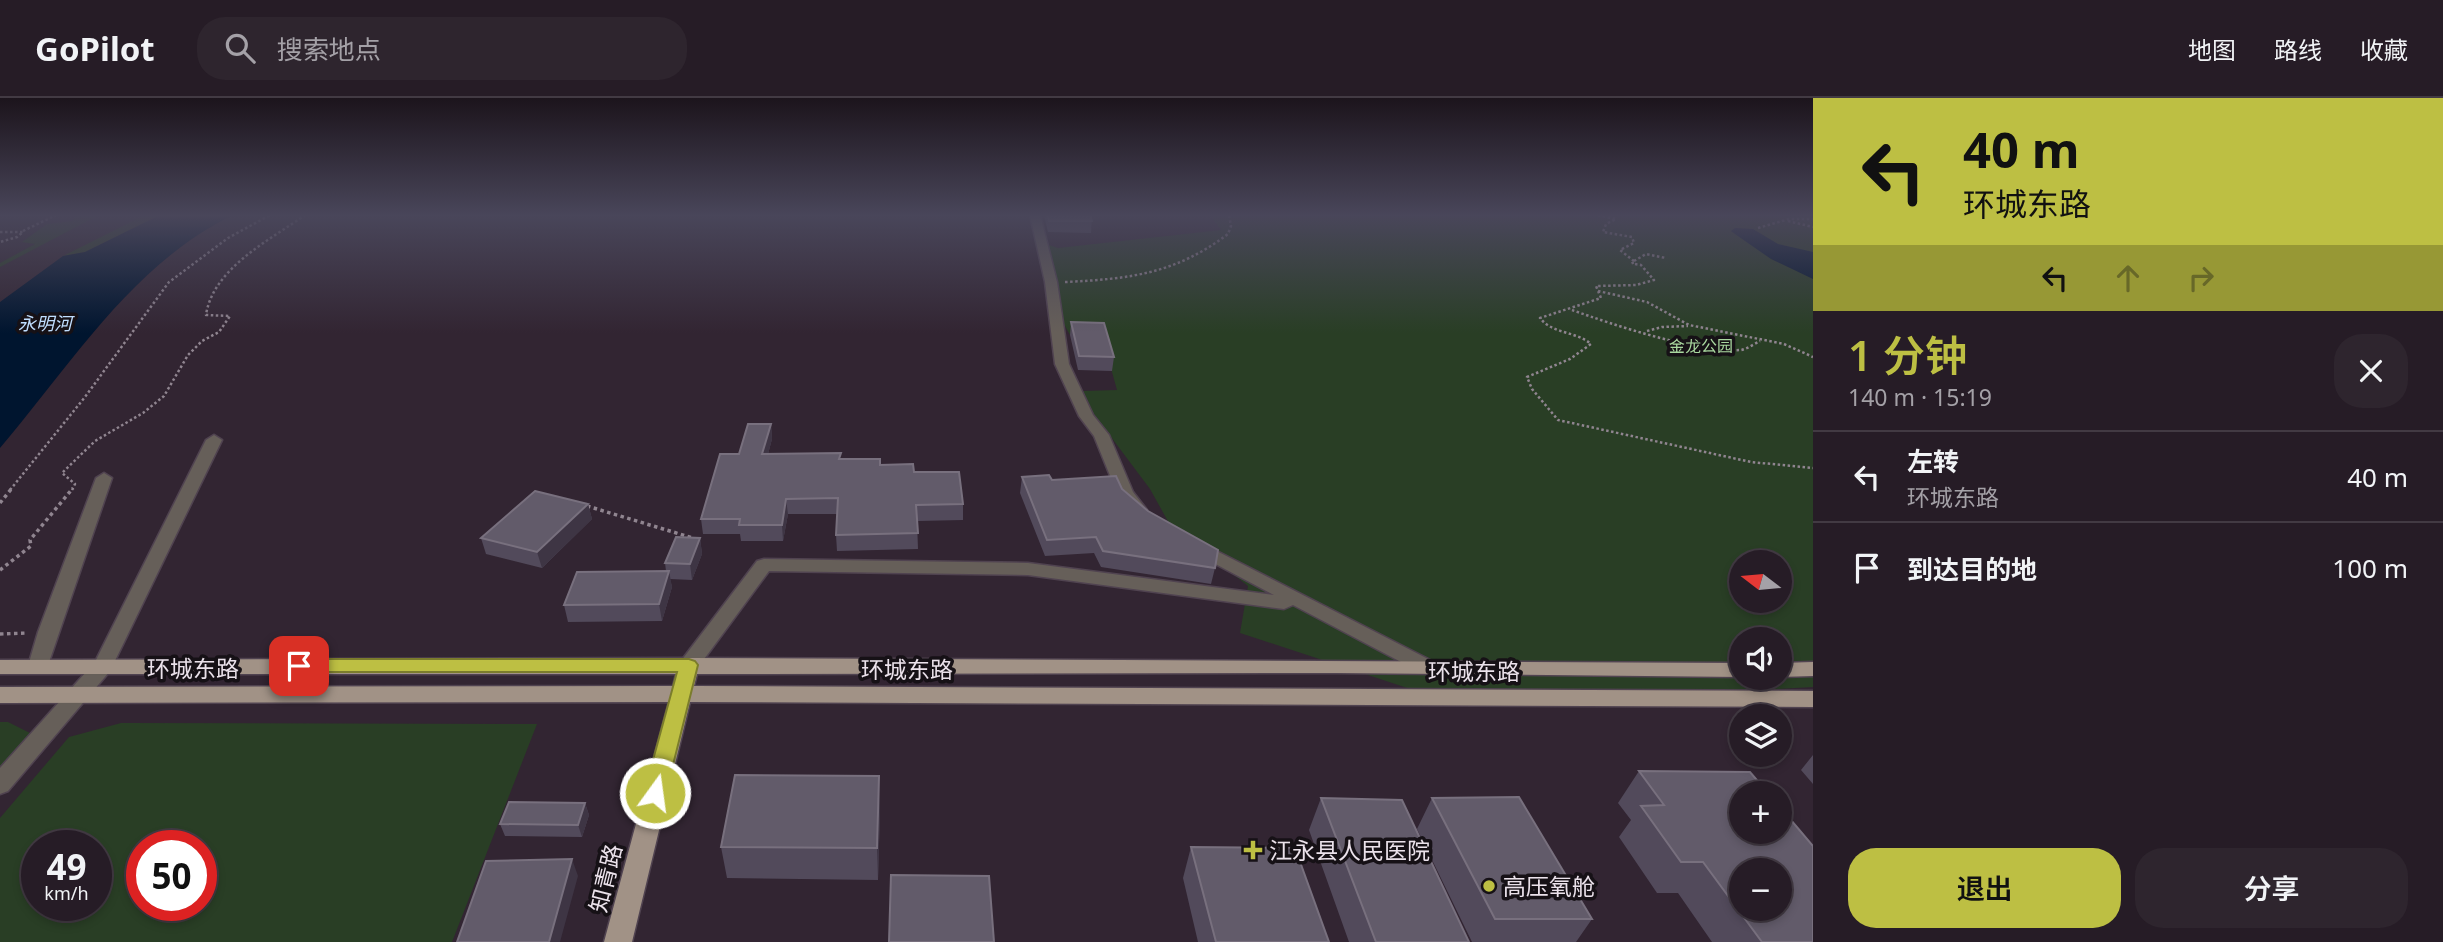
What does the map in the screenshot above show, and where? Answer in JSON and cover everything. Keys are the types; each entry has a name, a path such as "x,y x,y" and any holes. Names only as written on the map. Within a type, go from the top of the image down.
{"main road":[{"name":"环城东路","path":"0,667 689,665 1729,670"},
{"name":"知青路","path":"618,942 689,665"},
{"path":"1792,670 1813,669"},
{"name":"环城东路","path":"0,695 680,694 1813,699"}],"street":[{"path":"1044,254 1051,282 1062,364 1086,416 1101,435 1130,503 1153,522"},
{"path":"0,783 103,666 214,440"},
{"path":"39,666 48,632 104,478"},
{"path":"1181,538 1427,667"},
{"path":"689,665 764,565 1027,569 1284,603"}],"path":[{"path":"0,503 85,397 169,282 206,254"},
{"path":"0,570 31,546 30,540 72,491 75,484 62,473 95,441 143,413 164,396 188,355 230,319 230,316 206,315 207,303 222,285 227,272 251,254"},
{"path":"1051,282 1086,282 1158,272 1192,254"},
{"path":"1623,254 1633,263 1642,265 1654,279 1636,285 1596,286 1601,298 1540,318 1542,323 1588,340 1591,344 1586,351 1527,377 1532,389 1558,420 1598,431 1699,449 1751,462 1813,468"},
{"path":"1633,263 1642,254"},
{"path":"1644,254 1666,258"},
{"path":"1598,291 1647,302 1690,325"},
{"path":"1570,309 1699,346 1743,350 1762,340"},
{"path":"1645,332 1662,327 1690,325 1784,344 1813,357"},
{"path":"587,506 699,540"},
{"path":"0,634 48,632"}],"green space":[{"path":"16,254 24,254 0,267 0,263"},
{"name":"金龙公园","path":"1038,254 1813,254 1813,687 1792,688 1792,627 1729,627 1729,690 1758,690 1462,706 1240,633 1248,586 1170,525 1150,489 1093,413 1083,391 1117,390 1102,336 1070,335 1054,306"},
{"path":"0,722 8,722 34,735 0,774"},
{"path":"121,723 537,724 452,942 0,942 0,818 69,737"}],"water":[{"name":"永明河","path":"172,254 105,319 0,448 0,302 63,256"},
{"path":"1764,254 1813,254 1813,279"}],"building":[{"path":"1071,322 1104,323 1114,357 1079,356"},
{"path":"748,424 771,424 762,454 841,453 839,459 880,459 880,465 913,464 914,472 959,472 963,504 916,505 918,533 836,535 838,498 786,499 782,525 739,525 740,519 701,519 720,454 739,454"},
{"path":"1049,475 1052,480 1116,476 1122,489 1148,511 1218,550 1215,568 1103,551 1096,537 1047,540 1022,477"},
{"path":"535,491 588,504 537,552 481,538"},
{"path":"676,537 700,538 690,564 665,563"},
{"path":"669,571 659,604 564,605 577,572"},
{"path":"1639,771 1750,772 1758,781 1729,781 1729,844 1792,844 1792,821 1813,846 1813,942 1762,942 1747,921 1792,921 1792,858 1729,858 1729,897 1703,862 1681,862 1641,806 1664,805"},
{"path":"735,775 879,776 877,848 721,847"},
{"path":"1519,797 1592,919 1495,919 1432,798"},
{"path":"1321,798 1402,800 1469,942 1376,942"},
{"path":"509,802 585,803 578,825 500,824"},
{"path":"1191,847 1295,848 1329,942 1216,942"},
{"path":"572,859 549,942 457,942 486,861"},
{"path":"891,875 989,876 994,942 889,942"}],"place":[{"name":"江永县人民医院","path":"1253,850"},
{"name":"高压氧舱","path":"1489,886"}],"route":[{"path":"299,666 689,665 655,793"}]}
